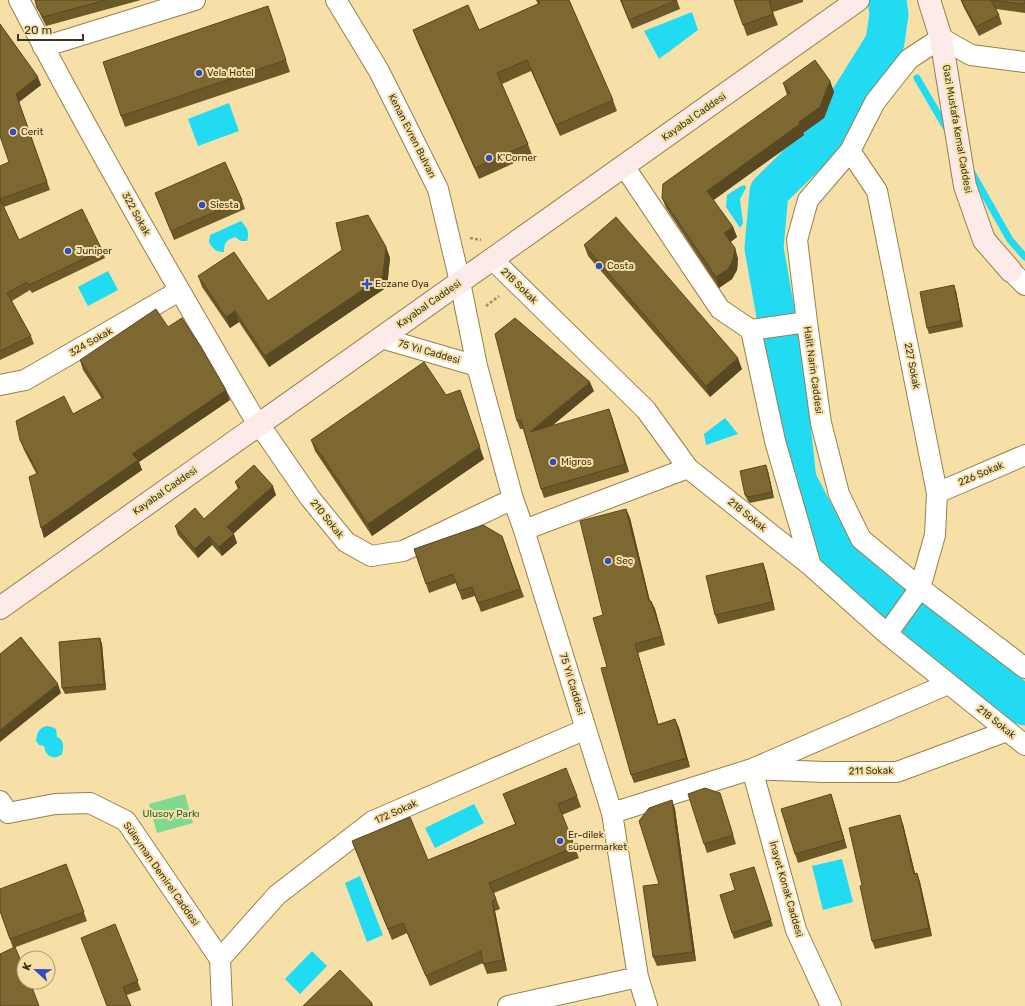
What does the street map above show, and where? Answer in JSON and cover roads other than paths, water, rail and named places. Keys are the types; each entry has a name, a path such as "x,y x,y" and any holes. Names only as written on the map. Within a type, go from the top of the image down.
{"street":[{"name":"322 Sokak","path":"19,0 43,47 179,291 258,425"},
{"path":"43,47 195,0"},
{"name":"Kenan Evren Bulvarı","path":"336,0 379,71 438,189 460,282"},
{"name":"Gazi Mustafa Kemal Caddesi","path":"929,0 941,38 964,181 984,240 1020,278"},
{"name":"Kayabal Caddesi","path":"0,608 857,1"},
{"path":"941,38 971,55 1025,62"},
{"name":"Halit Narin Caddesi","path":"941,38 909,59 876,102 850,151 808,200 797,240 807,322 821,423 838,494 861,539 920,588 1025,668"},
{"name":"227 Sokak","path":"850,151 877,191 937,494 935,535 920,588 887,634"},
{"path":"624,166 720,310 751,330 807,322"},
{"name":"218 Sokak","path":"492,259 646,410 688,468 811,566 887,634 1025,745"},
{"name":"75 Yıl Caddesi","path":"460,282 477,366 513,499 612,813 638,977 647,1006"},
{"name":"324 Sokak","path":"0,385 25,380 179,291"},
{"path":"751,330 775,441 811,566"},
{"name":"75 Yıl Caddesi","path":"381,338 477,366"},
{"name":"210 Sokak","path":"258,425 310,498 346,542 371,556 403,551 513,499"},
{"name":"226 Sokak","path":"937,494 1025,455"},
{"path":"524,530 688,468"},
{"name":"211 Sokak","path":"612,813 752,769 948,684"},
{"name":"172 Sokak","path":"220,959 277,895 372,821 586,729"},
{"name":"211 Sokak","path":"752,769 824,772 897,772 1008,731"},
{"name":"İnayet Konak Caddesi","path":"752,769 796,930 831,1006"},
{"name":"Süleyman Demirel Caddesi","path":"3,811 55,804 90,803 126,821 220,959"},
{"path":"220,959 222,1006"},
{"path":"508,1006 638,977"}],"water":[{"path":"692,12 698,30 659,59 644,31"},
{"path":"229,103 239,131 198,146 188,119"},
{"path":"745,185 746,188 740,199 743,223 740,228 726,207 727,195"},
{"path":"241,221 247,230 247,241 241,241 235,237 226,242 224,252 217,251 213,248 209,242 210,235"},
{"path":"108,271 118,290 88,306 78,287"},
{"path":"725,418 738,434 706,445 704,434"},
{"path":"46,726 56,729 57,737 62,742 63,751 59,756 53,757 48,755 44,746 39,745 36,741 38,732 41,728"},
{"path":"474,804 484,823 435,848 425,828"},
{"path":"842,859 853,902 823,910 812,866"},
{"path":"360,876 383,935 367,942 345,883"},
{"path":"312,951 327,966 300,994 285,979"}],"waterway":[{"path":"887,0 889,14 885,42 827,135 769,192 764,248 784,361 797,480 821,526 843,560 1025,706"},
{"path":"888,25 898,45"},
{"path":"917,78 948,131"},
{"path":"971,171 1010,240 1025,257"}],"place":[{"name":"Vela Hotel","path":"199,73"},
{"name":"Cerit","path":"13,132"},
{"name":"K'Corner","path":"489,158"},
{"name":"Siesta","path":"202,205"},
{"name":"Juniper","path":"68,251"},
{"name":"Costa","path":"599,266"},
{"name":"Eczane Oya","path":"367,284"},
{"name":"Migros","path":"553,462"},
{"name":"Seç","path":"608,561"},
{"name":"Er-dilek süpermarket","path":"560,841"}],"park label":[{"name":"Ulusoy Parkı","path":"171,814"}]}
